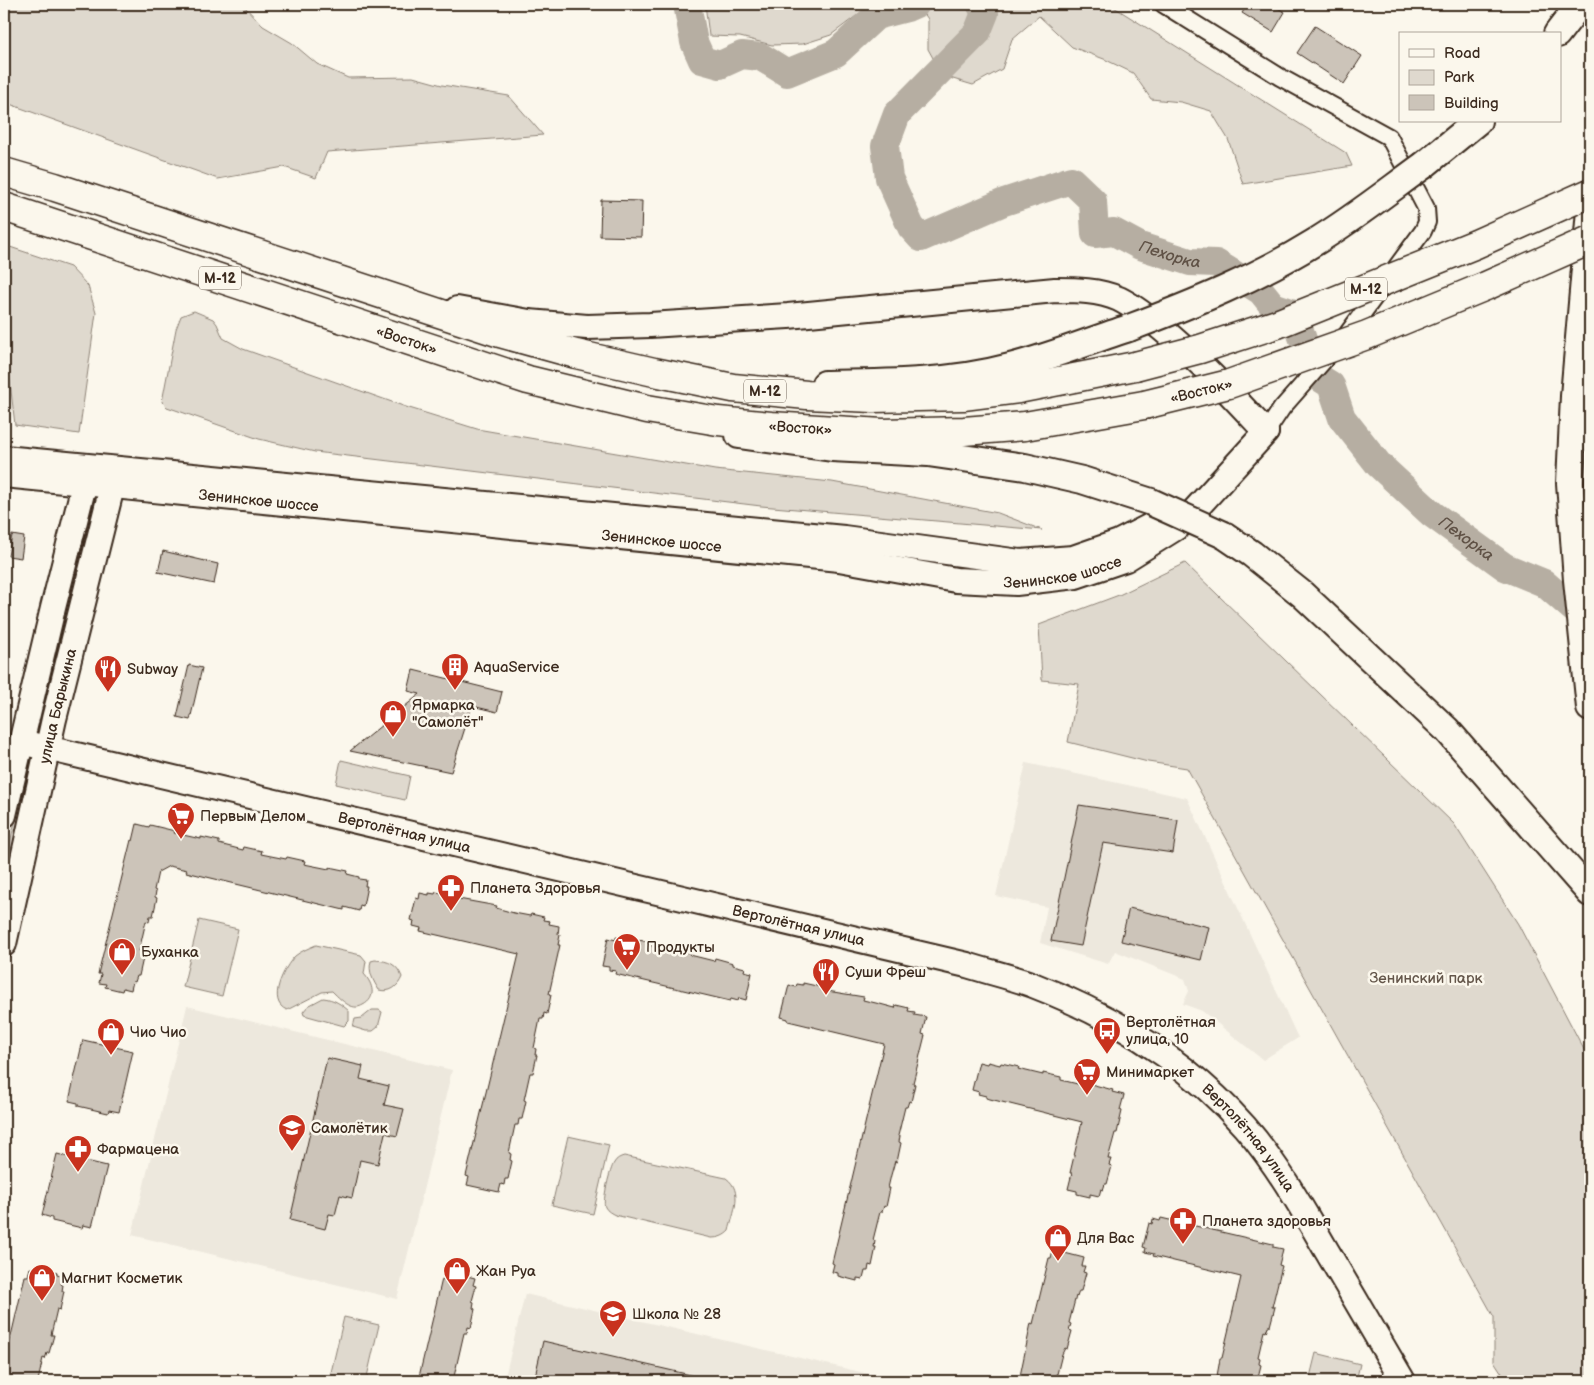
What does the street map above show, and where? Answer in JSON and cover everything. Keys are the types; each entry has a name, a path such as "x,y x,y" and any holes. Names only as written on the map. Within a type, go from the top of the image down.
{"highway":[{"name":"М-12","path":"4,172 500,333 576,354 733,388 807,395 873,398 963,396 1018,389 1135,366 1200,349 1277,324 1476,244 1590,193"},
{"name":"«Восток»","path":"7,207 528,380 647,409 718,420 771,426 882,433 964,431 1024,426 1144,405 1229,384 1367,335 1486,286 1590,240"}],"main road":[{"path":"1559,32 1580,4"},
{"path":"666,375 796,384 878,383 959,377 1010,367 1129,328 1185,307 1275,265 1323,237 1424,165 1477,122"},
{"path":"1590,210 1574,396 1570,483 1576,580 1590,708"},
{"path":"528,380 662,421 733,434 823,446 928,453 1025,467 1082,480 1151,502 1224,535 1252,554 1302,594 1447,730 1590,893"}],"street":[{"path":"404,301 529,322 596,327 650,326 788,316 1055,290 1090,290 1118,299 1140,312 1162,329 1189,352 1266,432 1288,402 1348,333 1423,231 1427,222 1426,208 1389,137 1280,77 1163,4"},
{"name":"Зенинское шоссе","path":"4,458 86,475 838,559 956,580 1016,583 1076,576 1126,559 1182,524 1266,432"},
{"name":"Зенинское шоссе","path":"4,475 86,475"},
{"name":"улица Барыкина","path":"4,815 86,475"},
{"name":"улица Барыкина","path":"4,944 48,748 114,478"},
{"name":"Вертолётная улица","path":"21,742 967,965 1031,984 1077,1004 1124,1028 1166,1055 1212,1092 1246,1128 1270,1158 1299,1202 1403,1381"}],"shaded area":[{"path":"1026,763 1187,798 1298,1038 1263,1060 1202,1011 1183,1004 1189,991 1185,979 1115,951 1108,964 1040,943 1047,907 996,896"},
{"name":"Самолётик","path":"187,1006 452,1070 397,1299 132,1235"},
{"name":"Школа № 28","path":"525,1294 899,1381 504,1381"}],"green space":[{"path":"4,4 242,4 263,26 292,43 317,64 348,78 413,77 442,85 509,96 543,135 327,152 316,178 284,167 218,179 4,102"},
{"path":"705,4 872,4 831,35 803,44 772,45 740,37 709,36"},
{"path":"917,4 1109,4 1346,153 1352,166 1243,184 1228,139 1211,111 1181,102 1151,99 1133,73 1104,59 1072,47 1039,16 1012,39 1002,69 973,85 943,76 928,49 928,19"},
{"path":"4,245 70,267 88,286 96,313 79,434 15,425 4,331"},
{"path":"194,311 213,319 223,338 243,349 406,407 477,429 715,470 832,482 998,513 1042,530 761,506 315,452 259,439 167,407 162,402 176,329 181,316"},
{"path":"99,500 55,690 47,688 92,508 94,501"},
{"name":"Зенинский парк","path":"1185,563 1454,824 1518,924 1590,1061 1590,1381 1507,1381 1494,1361 1494,1317 1187,768 1148,762 1068,742 1079,684 1042,680 1039,625 1119,595"},
{"path":"341,760 410,776 405,800 336,784"},
{"path":"26,774 34,777 4,903 4,869"},
{"path":"199,920 238,929 222,996 183,987"},
{"path":"316,945 361,955 366,961 364,974 370,982 372,991 372,995 367,1002 359,1007 353,1007 332,991 322,992 287,1010 281,1006 277,992 286,968 295,956"},
{"path":"375,960 392,964 398,969 402,977 393,988 383,991 377,987 370,968 371,961"},
{"path":"323,998 337,1002 349,1011 349,1021 344,1026 304,1015 303,1012 308,1006"},
{"path":"372,1010 382,1012 378,1027 373,1031 366,1031 353,1027 355,1019 362,1018"},
{"path":"568,1136 609,1145 593,1214 552,1205"},
{"path":"624,1156 726,1178 735,1189 736,1196 735,1210 729,1231 716,1238 711,1238 609,1212 604,1204 605,1192 612,1166 618,1158"},
{"path":"344,1317 379,1325 366,1381 329,1381"},
{"path":"1316,1353 1360,1364 1356,1381 1309,1381"}],"building":[{"path":"1248,4 1270,4 1285,12 1273,32 1242,13"},
{"path":"1315,26 1362,56 1344,84 1297,53"},
{"path":"601,200 642,201 641,237 600,236"},
{"path":"12,535 24,537 21,558 8,556"},
{"path":"163,551 218,564 214,584 158,572"},
{"path":"189,665 202,668 190,720 177,717"},
{"path":"413,670 502,692 497,712 472,706 451,772 350,751 420,694 408,691"},
{"path":"1079,805 1178,820 1173,853 1103,843 1081,946 1051,941"},
{"path":"137,824 149,827 150,825 201,839 201,837 219,841 219,844 243,850 244,847 262,851 261,854 305,861 304,864 348,871 347,874 366,880 365,886 367,886 363,906 360,905 359,911 344,907 344,910 186,872 187,870 169,866 158,872 154,890 156,891 155,897 157,898 153,916 150,916 149,922 146,921 139,951 142,952 141,958 143,958 139,976 137,976 135,982 133,981 131,990 123,988 122,991 105,987 106,984 99,983 101,974 98,974 131,840 133,841"},
{"path":"436,892 454,896 453,898 497,906 496,908 514,913 544,917 543,920 550,921 549,924 559,926 558,945 560,945 549,994 551,995 547,1014 544,1013 543,1019 540,1019 534,1048 536,1049 535,1055 537,1055 533,1073 530,1073 522,1119 519,1119 518,1125 515,1125 509,1153 511,1154 510,1160 512,1161 508,1179 505,1179 504,1185 501,1184 499,1192 467,1185 469,1177 466,1176 519,954 420,931 421,928 413,926 414,921 411,920 416,898 419,899 420,893 429,895 429,893 435,894"},
{"path":"1129,908 1209,927 1201,960 1121,941"},
{"path":"616,937 630,941 630,938 648,942 648,945 672,951 673,948 691,953 690,955 714,961 715,958 745,968 744,971 752,973 746,1000 739,998 738,1001 731,999 730,1001 615,974 616,971 602,966 608,938 616,940"},
{"path":"803,983 821,987 821,990 864,997 863,1000 895,1008 896,1005 909,1008 908,1011 915,1012 914,1015 926,1017 922,1034 925,1035 913,1083 915,1084 911,1102 909,1101 907,1107 905,1107 898,1136 900,1136 899,1142 901,1143 897,1162 895,1161 891,1175 886,1207 884,1206 882,1212 880,1212 873,1240 875,1241 874,1247 876,1247 872,1266 869,1265 863,1279 857,1278 857,1281 838,1276 838,1273 832,1272 834,1264 832,1263 884,1044 788,1021 788,1019 781,1017 789,985 796,987 797,984 803,985"},
{"path":"83,1040 133,1051 119,1112 109,1110 108,1113 78,1106 78,1103 69,1101"},
{"path":"327,1058 363,1066 360,1079 389,1086 384,1105 404,1109 397,1136 385,1133 378,1164 360,1160 352,1198 340,1195 335,1215 329,1214 325,1229 290,1220"},
{"path":"979,1062 1000,1065 1001,1063 1019,1067 1018,1069 1061,1077 1061,1080 1086,1086 1087,1083 1124,1095 1117,1133 1115,1133 1108,1159 1111,1159 1109,1165 1112,1166 1107,1184 1105,1184 1103,1190 1101,1189 1099,1196 1090,1194 1090,1197 1077,1194 1077,1191 1068,1189 1082,1122 986,1098 986,1096 978,1094 979,1092 972,1090"},
{"path":"57,1154 107,1166 92,1227 83,1225 82,1228 52,1221 52,1218 42,1215"},
{"path":"1161,1218 1273,1244 1273,1247 1283,1249 1279,1265 1282,1266 1272,1307 1275,1307 1270,1326 1268,1326 1266,1332 1264,1331 1258,1357 1260,1358 1259,1364 1261,1365 1257,1381 1216,1381 1241,1277 1153,1256 1154,1254 1145,1252 1146,1248 1143,1247 1149,1223 1152,1224 1153,1219 1160,1221"},
{"path":"1053,1250 1084,1258 1082,1266 1085,1266 1083,1272 1086,1273 1081,1291 1076,1296 1069,1323 1071,1324 1069,1330 1072,1331 1067,1349 1065,1348 1062,1354 1054,1381 1019,1381 1031,1323 1033,1324 1049,1258 1051,1258"},
{"path":"36,1267 57,1272 57,1274 63,1276 61,1284 63,1285 62,1291 64,1291 60,1310 57,1309 51,1335 54,1335 49,1353 47,1353 45,1359 43,1358 38,1381 4,1381 4,1366 25,1276 28,1276 30,1268 35,1269"},
{"path":"447,1271 475,1278 473,1285 476,1286 472,1301 474,1302 473,1308 475,1309 471,1328 468,1327 467,1333 464,1333 453,1381 418,1381 442,1279 445,1279"},
{"path":"543,1341 695,1376 695,1381 534,1381"}],"waterway":[{"name":"Пехорка","path":"687,4 694,42 702,60 720,65 742,55 761,57 787,73 836,53 876,16 916,4"},
{"name":"Пехорка","path":"980,4 985,13 977,33 897,114 885,146 889,178 911,227 921,238 1004,202 1071,180 1093,201 1095,234 1114,232 1140,246 1190,262 1216,263 1261,291 1273,306 1294,313 1315,375 1331,385 1342,418 1379,465 1432,514 1505,567 1544,583 1575,610 1590,618"}],"place":[{"name":"AquaService","path":"455,691"},
{"name":"Subway","path":"108,693"},
{"name":"Ярмарка \"Самолёт\"","path":"393,738"},
{"name":"Первым Делом","path":"181,840"},
{"name":"Планета Здоровья","path":"451,912"},
{"name":"Продукты","path":"627,971"},
{"name":"Буханка","path":"122,976"},
{"name":"Суши Фреш","path":"826,996"},
{"name":"Вертолётная улица, 10","path":"1107,1055"},
{"name":"Чио Чио","path":"111,1056"},
{"name":"Минимаркет","path":"1087,1096"},
{"name":"Самолётик","path":"292,1152"},
{"name":"Фармацена","path":"78,1173"},
{"name":"Планета здоровья","path":"1183,1245"},
{"name":"Для Вас","path":"1058,1262"},
{"name":"Жан Руа","path":"457,1295"},
{"name":"Магнит Косметик","path":"42,1302"},
{"name":"Школа № 28","path":"613,1338"}]}
